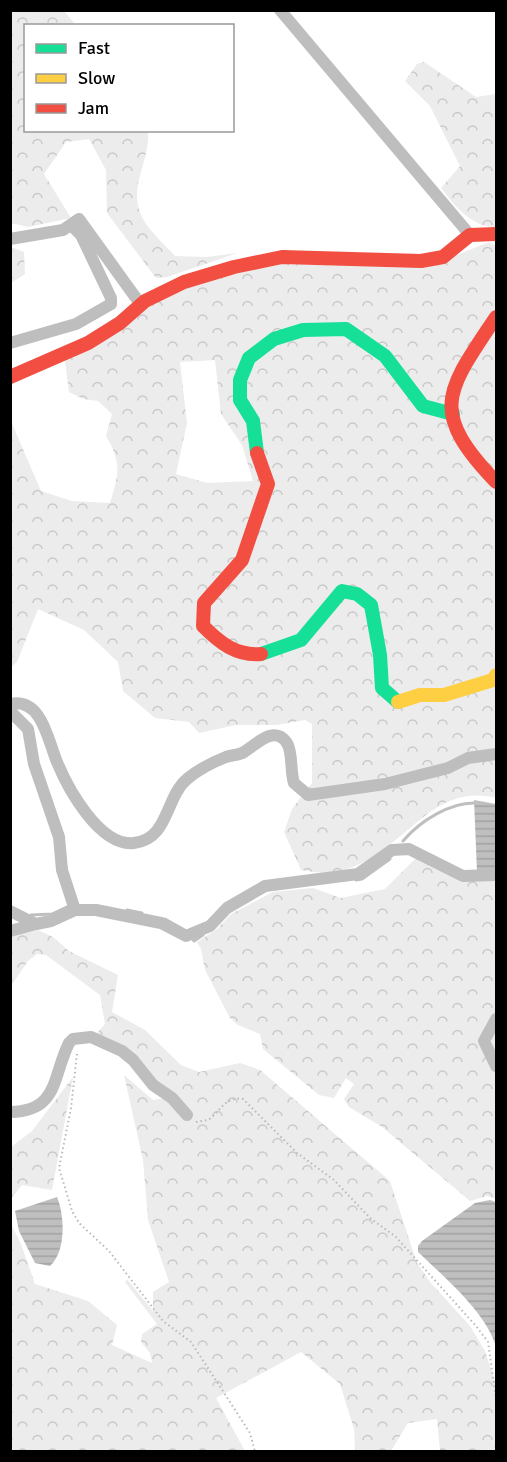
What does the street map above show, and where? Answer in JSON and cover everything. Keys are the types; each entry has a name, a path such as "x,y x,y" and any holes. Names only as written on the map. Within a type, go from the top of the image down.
{"street":[{"path":"285,12 470,235"},
{"path":"10,239 63,230 79,219 141,305"},
{"path":"10,343 76,324 111,304 111,298 81,236 71,225"},
{"path":"10,377 88,344 120,323 141,305 184,282 234,267 282,257 421,261 442,256 470,235 496,234"},
{"path":"496,316 463,368 451,393 454,427 473,458 496,482"},
{"path":"453,414 423,406 385,356 345,328 303,330 274,339 249,358 240,380 240,400 253,421 258,459 268,484 242,560 225,582 204,603 203,626 222,646 238,652 267,655 302,639 323,608 342,591 357,594 371,605 380,655 382,688 396,702 420,695 444,695 493,680 496,675"},
{"path":"10,704 23,704 33,709 49,737 57,762 91,820 107,835 125,843 142,841 154,834 186,780 215,762 244,752 269,736 281,737 288,745 294,783 308,795 385,784 448,768 468,758 496,754"},
{"path":"10,711 28,729 34,764 59,837 62,870 74,906"},
{"path":"10,931 51,921 74,906 144,918 191,934 210,926 227,908 265,886 358,874 392,850 409,849 463,876 496,875"},
{"path":"10,911 36,924"},
{"path":"496,1019 484,1041 496,1066"},
{"path":"10,1112 27,1112 45,1101 51,1094 66,1049 73,1039 86,1037 97,1038 122,1051 133,1060 153,1085 172,1098 187,1115"}],"path":[{"path":"73,1039 77,1045 76,1073 59,1168 72,1211 79,1222 109,1251 163,1321 191,1342 250,1433 255,1452"},
{"path":"187,1115 200,1123 208,1120 226,1101 236,1098 243,1099 297,1153 334,1180 371,1219 395,1236 488,1342 496,1399"},
{"path":"495,1452 496,1444"}],"green space":[{"path":"10,11 64,11 75,24 24,24 24,132 148,132 137,199 143,219 149,228 175,256 207,257 238,253 167,277 156,278 107,213 106,170 89,139 66,142 44,174 71,218 28,227 11,223"},
{"path":"424,62 476,97 496,94 496,227 471,220 441,188 460,166 430,106 405,81 417,64"},
{"path":"489,242 496,246 496,798 468,796 444,804 423,817 382,851 359,864 333,872 301,870 284,832 292,809 312,783 312,724 305,720 277,725 236,725 199,733 189,722 155,718 123,691 118,662 84,630 38,609 17,662 11,667 10,419 41,491 72,501 110,503 117,476 117,461 106,436 112,414 98,401 83,399 69,392 65,361 145,307 192,286 279,262 427,267","holes":["215,360 221,414 242,445 253,481 207,483 176,474 187,423 180,362"]},
{"path":"11,247 24,252 25,274 11,283"},
{"path":"416,858 462,879 496,878 496,1199 487,1196 470,1201 382,1127 349,1107 344,1099 354,1084 346,1078 334,1098 319,1095 263,1049 260,1034 238,1025 230,1018 205,970 201,949 197,942 217,929 231,914 273,892 313,888 341,898 385,889"},
{"path":"38,930 53,937 69,951 118,975 112,1012 145,1030 181,1065 199,1072 240,1063 260,1070 390,1181 417,1263 431,1283 470,1326 485,1351 496,1384 496,1451 440,1451 437,1419 408,1423 391,1451 355,1451 354,1429 340,1384 301,1352 216,1398 245,1451 11,1451 10,1222 21,1244 35,1284 88,1301 117,1325 112,1345 152,1363 150,1353 141,1342 142,1334 157,1324 125,1282 127,1279 153,1311 153,1292 169,1282 148,1220 143,1160 124,1075 153,1100 166,1098 137,1060 97,1033 105,1024 100,995 46,955 37,954 28,961 11,986 11,936"},
{"path":"73,1077 52,1190 22,1185 11,1199 11,1147 32,1131"}],"shaded area":[{"path":"474,800 496,804 496,870 477,872"},
{"path":"57,1197 63,1223 59,1252 50,1266 35,1263 19,1231 15,1211"},
{"path":"490,1200 496,1202 496,1347 484,1321 474,1308 418,1252 418,1246 422,1241 475,1203"}],"waterway":[{"path":"403,841 418,826 436,814 456,806 476,803"},
{"path":"356,880 362,879 390,859"},
{"path":"31,915 52,914 71,905"},
{"path":"127,910 142,913"},
{"path":"165,919 188,932"},
{"path":"192,937 194,941 203,935"}],"traffic: fast":[{"path":"257,453 253,421 240,400 240,380 249,358 274,339 303,330 346,329 385,356 423,406 453,414"},
{"path":"261,654 301,640 342,591 357,594 371,605 380,655 382,688 398,702"}],"traffic: slow":[{"path":"398,702 420,695 444,695 493,680 496,675"}],"traffic: jam":[{"path":"10,377 88,343 120,323 145,301 184,282 234,267 282,257 421,261 443,257 470,235 496,234"},
{"path":"496,317 466,364 456,383 452,400 453,418 460,436 474,457 496,482"},
{"path":"257,453 268,484 242,560 204,603 203,626 236,651 261,654"}]}
